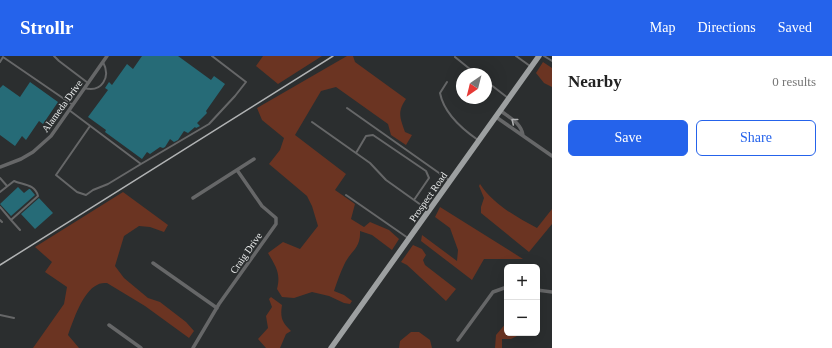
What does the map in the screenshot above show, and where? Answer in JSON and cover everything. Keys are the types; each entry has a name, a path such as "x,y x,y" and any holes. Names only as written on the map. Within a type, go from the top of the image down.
{"main road":[{"name":"Prospect Road","path":"331,348 539,56"}],"street":[{"name":"Alameda Drive","path":"0,167 22,159 42,145 51,136 107,56"},
{"path":"501,111 519,124 522,129 522,135"},
{"path":"496,117 551,154"},
{"path":"193,198 254,159"},
{"name":"Craig Drive","path":"193,348 217,308 276,224 276,218 262,206 237,170"},
{"path":"153,263 217,308"},
{"path":"458,340 493,292 504,288"},
{"path":"540,290 552,292"},
{"path":"109,325 140,348"}],"lane":[{"path":"54,56 58,61 88,82"},
{"path":"90,126 56,175 77,192 86,195 93,190 108,184 209,124 235,96 246,82 212,56"},
{"path":"516,56 531,67"},
{"path":"544,56 552,61"},
{"path":"0,62 3,57 73,105"},
{"path":"455,57 469,68"},
{"path":"84,88 91,90 95,89 99,87 106,79 106,68 103,62"},
{"path":"447,82 440,93 447,111 450,116 463,128 479,140"},
{"path":"492,86 509,99"},
{"path":"347,108 450,180"},
{"path":"69,110 141,164"},
{"path":"312,122 370,163 386,180 429,211"},
{"path":"356,153 366,136 373,135 426,172 429,178 414,200"},
{"path":"0,178 7,186"},
{"path":"0,192 14,181 29,185 36,191 38,196 11,220"},
{"path":"346,195 409,239"},
{"path":"0,207 20,230"},
{"path":"0,315 14,318"}],"shaded area":[{"path":"263,56 322,56 278,84 256,66"},
{"path":"347,56 353,56 355,62 406,99 401,108 400,115 405,132 412,135 406,145 391,135 388,124 336,87 321,91 295,135 346,174 335,190 355,204 351,219 364,227 370,222 389,230 399,239 392,250 372,235 360,231 359,242 346,260 334,291 344,295 352,301 350,304 344,303 329,296 312,292 294,298 282,297 277,289 277,270 268,253 283,242 300,249 318,226 312,206 307,196 269,164 280,150 284,138 262,120 257,108"},
{"path":"543,62 552,68 552,87 544,83 536,73"},
{"path":"480,184 498,204 513,215 537,228 552,209 552,224 529,252 481,213 484,198 479,186"},
{"path":"123,192 168,225 164,232 150,227 139,226 124,236 115,266 124,278 148,298 160,302 186,322 194,331 189,338 145,306 107,283 103,283 92,288 87,293 79,307 68,335 79,348 33,348 64,304 67,287 45,272 52,262 35,247"},
{"path":"440,207 523,259 484,259 472,280 421,241 422,235 457,261 458,250 450,228 435,217"},
{"path":"413,245 422,249 426,255 423,260 425,265 456,289 446,301 407,265 401,262"},
{"path":"271,297 282,305 282,320 291,331 286,334 280,348 266,348 258,339 268,328 266,316 272,307 269,299"},
{"path":"504,326 504,336 517,336 511,339 502,339 502,348 495,348 496,335"},
{"path":"411,332 419,332 430,340 432,348 399,348 400,341"}],"building":[{"path":"142,56 178,56 211,80 214,76 225,84 206,111 207,113 197,123 200,126 195,127 188,133 184,131 178,140 174,142 170,139 163,148 160,147 150,154 147,152 142,159 105,132 106,130 88,117 108,90 105,88 109,82 112,85 127,64 133,69"},
{"path":"30,82 58,102 43,124 39,121 26,140 22,136 15,146 0,135 0,88 3,85 20,97"},
{"path":"18,187 24,193 30,189 35,195 11,216 0,204"},
{"path":"39,198 53,213 35,229 21,214"}],"railway":[{"path":"0,265 333,56"}]}
